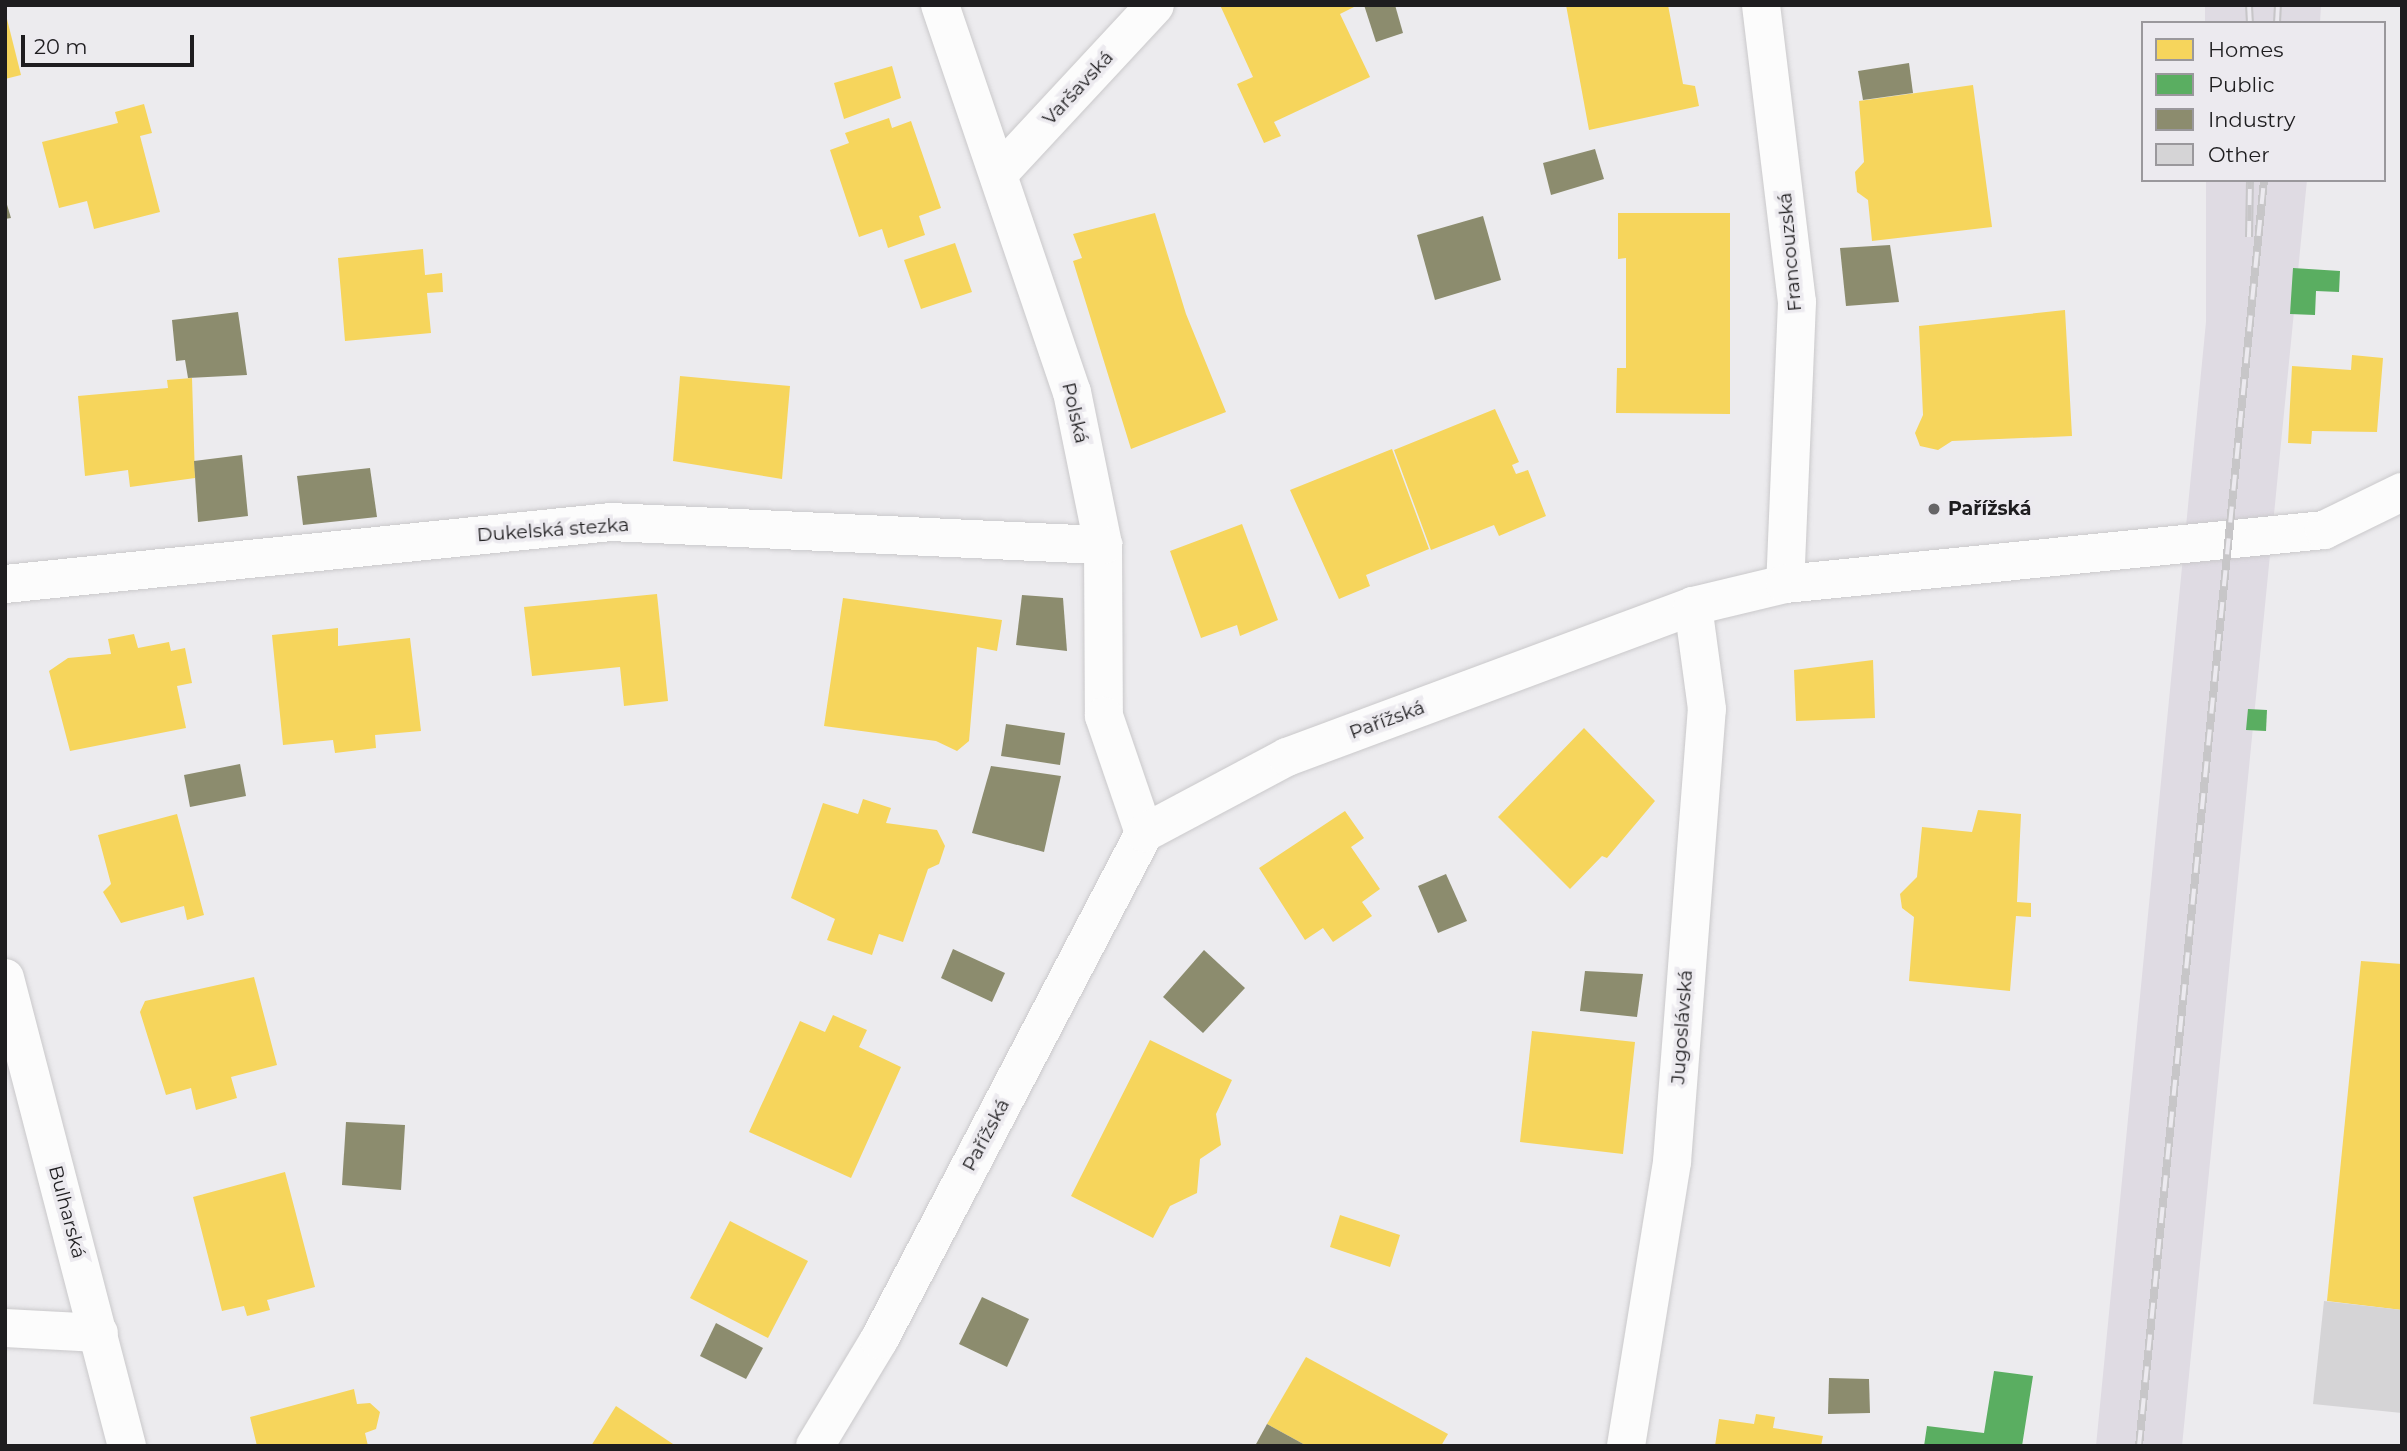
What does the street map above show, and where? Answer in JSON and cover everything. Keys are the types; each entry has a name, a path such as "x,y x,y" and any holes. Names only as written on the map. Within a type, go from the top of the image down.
{"street":[{"name":"Polská","path":"940,5 1001,171 1072,392 1103,545 1104,716 1144,833"},
{"name":"Varšavská","path":"1001,171 1155,5"},
{"name":"Francouzská","path":"1761,5 1797,302 1785,583"},
{"name":"Pařížská","path":"815,1446 879,1340 1144,833 1287,757 1693,606 1785,583 2325,530 2402,492"},
{"name":"Dukelská stezka","path":"5,584 611,522 1103,545"},
{"name":"Jugoslávská","path":"1626,1446 1672,1162 1707,709 1693,606"},
{"name":"Bulharská","path":"5,978 127,1446"},
{"path":"5,1328 99,1333"}],"shaded area":[{"path":"2205,5 2321,5 2320,21 2205,21"},
{"path":"2206,182 2307,182 2182,1446 2096,1446 2206,322"}],"building: Homes":[{"path":"1220,5 1358,5 1340,14 1370,77 1274,122 1281,136 1264,143 1237,84 1253,77"},
{"path":"1566,5 1668,5 1683,84 1695,86 1699,106 1589,130"},
{"path":"5,11 21,75 5,79"},
{"path":"892,66 901,98 844,119 834,83"},
{"path":"1973,85 1992,227 1872,241 1868,200 1857,192 1855,172 1864,162 1859,101"},
{"path":"144,104 152,133 140,136 160,212 94,229 87,201 59,208 42,142 118,123 115,112"},
{"path":"889,118 892,128 911,121 941,208 919,216 925,235 888,248 882,229 859,237 830,150 849,143 845,133"},
{"path":"1155,213 1186,314 1226,412 1131,449 1073,261 1082,258 1073,234"},
{"path":"1618,213 1730,213 1730,414 1616,413 1617,368 1626,368 1626,258 1618,259"},
{"path":"955,243 972,292 921,309 904,260"},
{"path":"423,249 425,275 442,273 443,292 427,293 431,333 345,341 338,258"},
{"path":"2065,310 2072,436 1952,441 1938,450 1920,446 1915,433 1923,415 1919,326"},
{"path":"2352,355 2383,358 2377,432 2312,431 2311,444 2288,443 2292,366 2351,370"},
{"path":"680,376 790,386 782,479 673,461"},
{"path":"192,378 195,478 130,487 128,470 85,476 78,396 168,388 167,380"},
{"path":"1495,409 1519,462 1512,465 1516,474 1528,470 1546,516 1499,536 1494,525 1431,550 1394,450"},
{"path":"1392,449 1429,549 1366,575 1370,586 1339,599 1290,490"},
{"path":"1242,524 1278,620 1240,636 1237,625 1201,638 1170,551"},
{"path":"657,594 668,701 624,706 620,667 532,676 524,607"},
{"path":"843,598 1002,620 997,651 977,647 969,741 957,751 936,741 824,726"},
{"path":"338,628 338,646 410,638 421,731 375,735 376,748 335,753 333,740 283,745 272,635"},
{"path":"134,634 138,648 169,642 171,651 185,648 192,683 177,686 186,728 70,751 49,671 68,658 111,654 108,639"},
{"path":"1873,660 1875,718 1796,721 1794,670"},
{"path":"1584,728 1655,801 1607,858 1602,856 1570,889 1498,817"},
{"path":"863,799 891,808 886,823 937,830 945,846 939,864 928,869 903,942 879,934 872,955 827,940 835,919 791,898 823,803 858,814"},
{"path":"1978,810 2021,814 2017,902 2031,903 2031,917 2016,916 2010,991 1909,981 1914,917 1902,908 1900,894 1917,877 1922,827 1972,832"},
{"path":"1345,811 1364,838 1351,847 1380,889 1362,902 1372,916 1333,942 1323,928 1305,940 1259,868"},
{"path":"177,814 204,915 187,920 184,906 121,923 103,892 111,884 98,835"},
{"path":"2361,961 2402,964 2402,1310 2327,1301"},
{"path":"254,977 277,1065 231,1077 237,1098 196,1110 191,1088 166,1095 140,1012 145,1001"},
{"path":"833,1015 867,1030 859,1047 901,1067 851,1178 749,1132 800,1021 825,1032"},
{"path":"1532,1031 1635,1042 1623,1154 1520,1142"},
{"path":"1150,1040 1232,1080 1216,1114 1221,1145 1200,1159 1197,1193 1170,1206 1153,1238 1071,1196"},
{"path":"285,1172 315,1287 267,1300 270,1310 247,1316 244,1306 222,1311 193,1197"},
{"path":"1340,1215 1400,1235 1390,1267 1330,1247"},
{"path":"730,1221 808,1261 768,1338 690,1298"},
{"path":"1306,1357 1448,1434 1441,1446 1307,1446 1267,1424"},
{"path":"354,1389 357,1404 370,1403 380,1412 376,1429 365,1433 368,1446 257,1446 250,1417"},
{"path":"616,1406 676,1446 591,1446"},
{"path":"1756,1414 1775,1417 1773,1428 1823,1436 1821,1446 1715,1446 1719,1419 1754,1424"}],"building: Public":[{"path":"2293,268 2340,271 2339,292 2316,291 2315,315 2290,314"},
{"path":"2248,709 2267,710 2266,731 2246,730"},
{"path":"1994,1371 2033,1376 2022,1446 1924,1446 1927,1426 1984,1433"}],"building: Industry":[{"path":"1364,5 1395,5 1403,33 1376,42"},
{"path":"1909,63 1913,93 1863,100 1858,71"},
{"path":"1595,149 1604,179 1551,195 1543,163"},
{"path":"5,198 11,218 5,219"},
{"path":"1483,216 1501,280 1435,300 1417,235"},
{"path":"1890,245 1899,302 1846,306 1840,248"},
{"path":"238,312 247,375 188,378 185,360 176,361 172,320"},
{"path":"242,455 248,516 198,522 194,461"},
{"path":"370,468 377,517 303,525 297,476"},
{"path":"1022,595 1063,598 1067,651 1016,645"},
{"path":"1006,724 1065,733 1060,765 1001,756"},
{"path":"240,764 246,796 190,807 184,775"},
{"path":"991,766 1061,776 1044,852 972,833"},
{"path":"1446,874 1467,921 1438,933 1418,886"},
{"path":"953,949 1005,973 992,1002 941,978"},
{"path":"1204,950 1245,988 1203,1033 1163,997"},
{"path":"1585,971 1643,974 1637,1017 1580,1011"},
{"path":"346,1122 405,1125 401,1190 342,1185"},
{"path":"982,1297 1029,1319 1007,1367 959,1344"},
{"path":"716,1323 763,1348 746,1379 700,1356"},
{"path":"1829,1378 1869,1379 1870,1413 1828,1414"},
{"path":"1267,1424 1307,1446 1255,1446"}],"building: Other":[{"path":"2324,1301 2402,1310 2402,1413 2313,1404"}],"railway":[{"path":"2249,5 2250,21"},
{"path":"2277,21 2278,5"},
{"path":"2249,237 2250,182"},
{"path":"2139,1446 2264,182"}],"place":[{"name":"Pařížská","path":"1934,509"}]}
